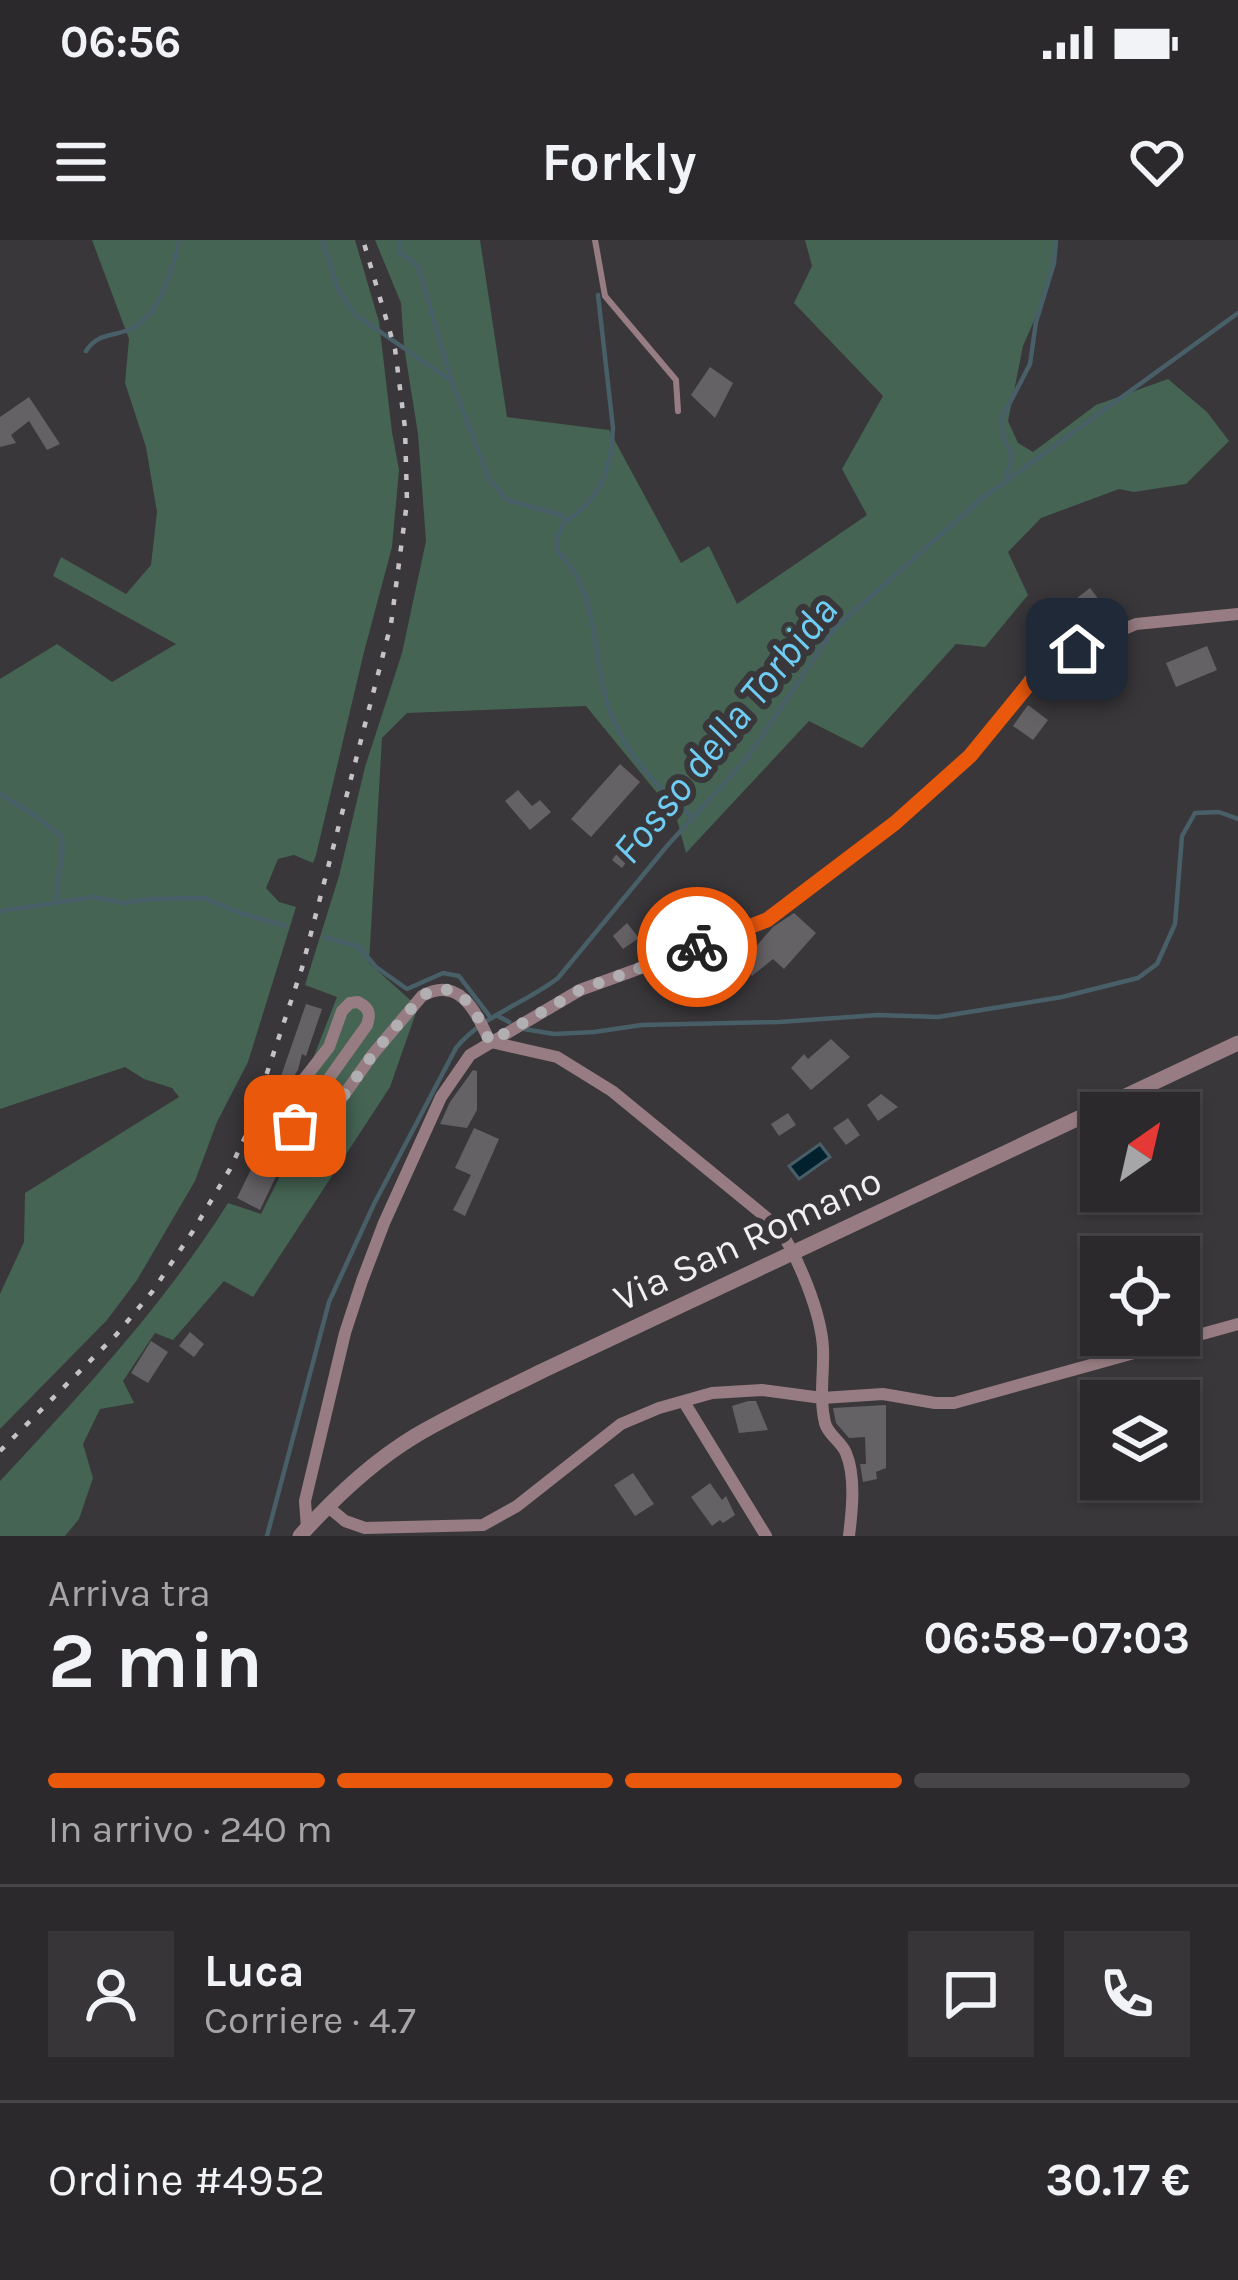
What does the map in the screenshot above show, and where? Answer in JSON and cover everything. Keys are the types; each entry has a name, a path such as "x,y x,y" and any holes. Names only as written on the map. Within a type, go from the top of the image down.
{"street":[{"path":"303,1532 305,1501 345,1333 369,1262 441,1097 470,1055 580,990 767,920 939,785 982,743 1047,662 1136,624 1238,614"},
{"path":"283,1120 301,1083 329,1047 340,1015 350,1003 368,1008 367,1025 295,1126 300,1142 315,1136 373,1054 422,996 436,989 453,991 477,1013 490,1042"},
{"path":"490,1042 557,1058 612,1091 778,1227 794,1252 823,1344 827,1430 847,1456 849,1536"},
{"name":"Via San Romano","path":"303,1532 375,1464 444,1420 1238,1043"},
{"path":"327,1506 364,1528 483,1525 517,1506 621,1424 712,1393 739,1390 822,1398 884,1394 935,1403 973,1399 1238,1324"},
{"path":"684,1402 766,1536"}],"lane":[{"path":"595,240 605,296 676,380 678,411"}],"green space":[{"path":"92,240 355,240 379,322 399,470 392,547 316,855 313,863 294,855 278,859 266,888 279,902 296,907 248,1062 217,1122 195,1181 137,1280 107,1320 0,1429 0,1294 24,1242 25,1193 179,1097 172,1088 125,1067 0,1109 0,679 57,644 112,682 176,644 53,576 61,557 126,594 151,565 157,512 146,447 125,383 129,339"},
{"path":"375,240 480,240 507,417 609,430 681,563 709,546 737,604 867,515 842,469 883,396 794,303 812,266 805,240 1055,240 1050,284 1023,346 1008,421 1018,443 1033,452 1096,405 1168,379 1207,412 1229,441 1186,484 1134,492 1119,489 1041,518 1008,552 1028,595 985,647 956,644 862,748 809,721 686,853 676,816 586,706 407,713 382,738 369,963 418,1007 390,1087 253,1297 224,1281 173,1340 155,1333 123,1381 134,1403 100,1409 83,1444 93,1478 79,1519 65,1536 0,1536 0,1481 149,1313 228,1203 261,1214 290,1156 286,1128 337,997 305,985 402,653 426,541 401,303"}],"water":[{"path":"820,1144 830,1157 799,1179 789,1166"}],"building":[{"path":"710,367 733,383 715,418 691,395"},
{"path":"29,397 60,444 47,450 29,421 11,435 16,443 0,447 0,417"},
{"path":"1090,588 1110,614 1058,646 1051,637 1085,609 1077,598"},
{"path":"1207,646 1217,670 1176,687 1166,663"},
{"path":"1028,705 1048,720 1033,740 1013,726"},
{"path":"620,764 640,782 591,837 571,819"},
{"path":"518,790 532,806 540,800 551,812 530,830 505,801"},
{"path":"656,802 666,810 622,868 612,860"},
{"path":"794,913 816,933 784,969 773,959 752,976 738,959"},
{"path":"627,923 639,938 623,949 613,936"},
{"path":"709,955 717,970 673,992 663,973"},
{"path":"306,1004 322,1009 306,1056 302,1054 288,1085 279,1082"},
{"path":"831,1039 850,1057 811,1090 791,1068 804,1054 808,1059"},
{"path":"473,1070 477,1071 477,1110 467,1128 440,1124 450,1102"},
{"path":"881,1094 898,1107 878,1121 867,1105"},
{"path":"788,1113 796,1125 779,1136 771,1124"},
{"path":"848,1118 860,1135 846,1145 833,1128"},
{"path":"474,1128 499,1139 465,1216 453,1210 471,1175 455,1168"},
{"path":"260,1151 283,1162 260,1210 237,1198"},
{"path":"190,1332 204,1344 194,1357 179,1346"},
{"path":"151,1341 168,1352 148,1383 131,1373"},
{"path":"756,1401 768,1430 739,1433 732,1406"},
{"path":"886,1405 886,1468 876,1472 877,1479 863,1482 860,1464 866,1464 865,1437 849,1438 836,1423 833,1408"},
{"path":"633,1473 654,1504 635,1516 614,1485"},
{"path":"710,1483 722,1500 726,1496 735,1515 712,1526 691,1497"}],"waterway":[{"path":"86,351 103,337 130,330 153,309 180,240"},
{"path":"322,240 339,292 356,315 450,380"},
{"path":"400,240 400,253 418,266 452,382 489,479 507,500 561,515 564,522"},
{"path":"1005,479 1011,453 1001,420 1030,364 1056,240"},
{"path":"598,295 613,428 610,456 595,494 564,522 558,552 582,586 615,725 644,769 693,818"},
{"name":"Fosso della Torbida","path":"267,1536 329,1302 456,1048 479,1027 558,978 747,758 834,629 981,499 1238,313"},
{"path":"0,794 62,837 57,900"},
{"path":"524,1029 554,1034 642,1025 878,1015 938,1017 1062,997 1138,978 1157,964 1175,924 1182,836 1195,813 1219,812 1238,819"},
{"path":"0,911 94,897 125,903 204,898 286,926"},
{"path":"325,937 359,947 376,967 407,989 443,973 459,976 491,1018"},
{"path":"496,1015 509,1022"}],"railway":[{"path":"0,1451 116,1335 193,1231 247,1133 302,968 391,624 407,502 405,428 395,349 363,240"}],"way so far":[{"path":"295,1126 300,1142 315,1136 373,1054 429,991 445,988 462,997 477,1013 490,1042 580,990 697,947"}],"route":[{"path":"697,947 767,920 895,823 970,756 1047,662 1077,649"}]}
